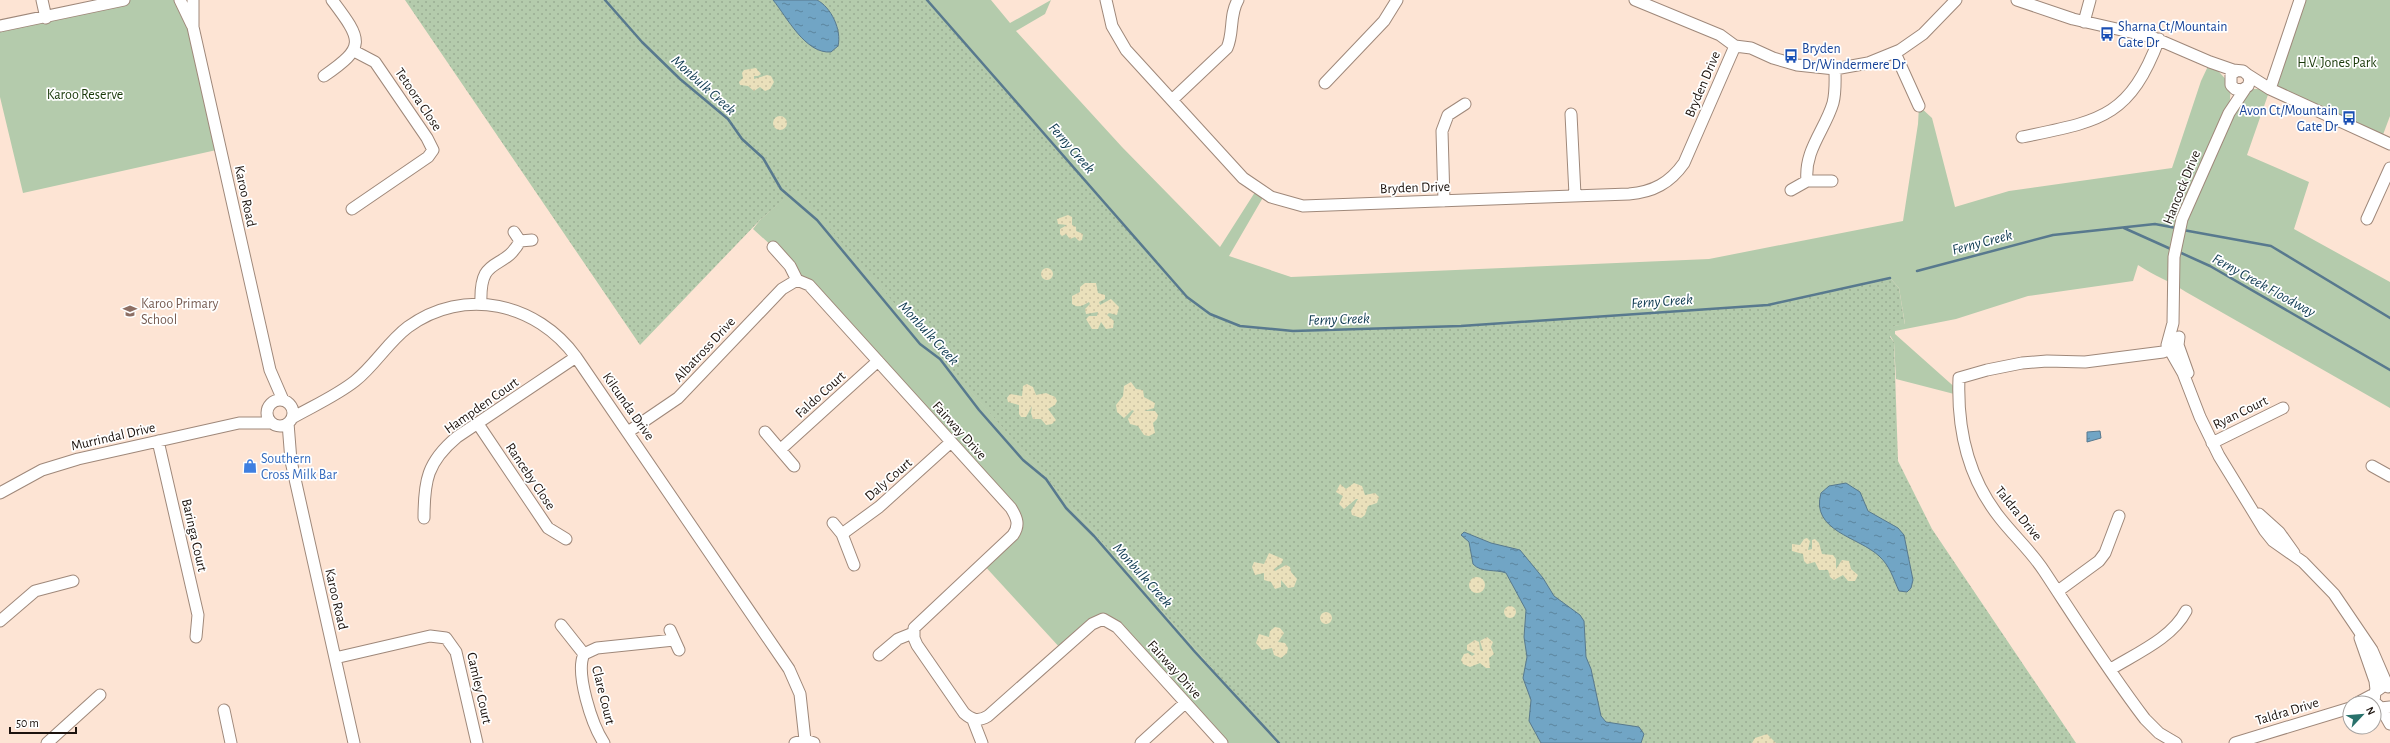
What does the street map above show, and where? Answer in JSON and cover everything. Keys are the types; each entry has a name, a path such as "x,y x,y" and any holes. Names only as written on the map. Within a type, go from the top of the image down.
{"street":[{"path":"42,0 46,18"},
{"path":"0,26 46,18 124,0"},
{"name":"Karoo Road","path":"180,0 193,27"},
{"name":"Karoo Road","path":"193,0 193,27 270,370 286,402"},
{"path":"324,76 346,60 354,51 355,37 332,0"},
{"name":"Bryden Drive","path":"1106,0 1112,26 1121,42 1243,178 1256,189 1279,200 1311,206 1641,193 1655,189 1674,176 1688,156 1735,46"},
{"path":"1172,100 1227,48 1230,41 1234,9 1238,0"},
{"path":"1325,83 1380,24 1397,0"},
{"path":"1635,0 1720,35 1735,46 1751,48 1773,58 1797,65 1835,69 1868,63 1895,53 1922,34 1949,4 1956,0"},
{"path":"2017,0 2084,22 2159,40 2210,62 2236,71 2243,71 2270,89 2390,144"},
{"path":"2084,22 2090,0"},
{"path":"2270,89 2300,0"},
{"path":"2022,137 2078,125 2111,111 2127,98 2140,81 2147,70 2159,40"},
{"name":"Tetoora Close","path":"352,209 428,157 433,150 427,138 375,62 354,51"},
{"path":"1895,53 1919,106"},
{"path":"2210,62 2235,89 2270,89"},
{"path":"1807,181 1807,166 1810,151 1830,110 1835,94 1835,69"},
{"path":"2230,83 2231,75 2236,71"},
{"path":"2245,88 2249,83 2248,75"},
{"name":"Hancock Drive","path":"2229,113 2230,83"},
{"name":"Hancock Drive","path":"2170,346 2179,326 2174,299 2174,257 2178,235 2187,205 2229,113 2245,88"},
{"path":"1444,201 1442,130 1448,115 1465,104"},
{"path":"1571,114 1575,195"},
{"path":"2367,219 2390,168"},
{"path":"1791,190 1807,181 1832,181"},
{"path":"481,304 480,287 483,275 513,251 517,236 532,240"},
{"path":"773,248 790,266 797,280"},
{"name":"Fairway Drive","path":"797,280 810,285 1011,508 1017,519 1017,528 1009,539 918,623 913,633 898,639 879,655"},
{"name":"Albatross Drive","path":"628,432 678,398 782,289 797,280"},
{"name":"Kilcunda Drive","path":"290,420 356,380 399,334 418,320 448,307 481,304 508,308 530,316 559,336 576,357 794,678 800,694 805,742"},
{"path":"2170,346 2193,396 2212,443 2245,499 2279,532 2303,562 2334,594 2355,622 2372,650 2389,688"},
{"name":"Taldra Drive","path":"2170,346 2085,362 2047,361 2022,363 1987,370 1959,378 1959,411 1962,436 1977,482 1993,509 2032,553 2145,720 2159,733 2176,743"},
{"name":"Hampden Court","path":"424,518 425,483 435,462 451,443 576,357"},
{"name":"Faldo Court","path":"781,449 878,362"},
{"name":"Karoo Road","path":"269,406 270,370"},
{"path":"276,400 286,402 293,410 290,420 273,424 266,416 269,406 276,400"},
{"name":"Kilcunda Drive","path":"286,402 302,405 318,402"},
{"name":"Murrindal Drive","path":"239,423 269,406"},
{"name":"Ryan Court","path":"2212,443 2283,408"},
{"name":"Karoo Road","path":"290,420 291,461 354,743"},
{"name":"Murrindal Drive","path":"0,493 57,465 239,423 273,424"},
{"name":"Karoo Road","path":"273,424 291,461"},
{"name":"Ranceby Close","path":"478,424 548,528 566,539"},
{"path":"765,432 794,466"},
{"name":"Baringa Court","path":"158,441 198,615 196,637"},
{"name":"Daly Court","path":"842,534 879,507 951,442"},
{"path":"2372,466 2390,476"},
{"path":"2058,591 2099,561 2105,553 2119,516"},
{"path":"833,523 842,534 854,564"},
{"path":"0,621 35,591 73,580"},
{"path":"2111,670 2169,633 2180,622 2186,611"},
{"name":"Fairway Drive","path":"973,720 983,719 988,716 1092,624 1103,619 1117,626 1222,743"},
{"path":"2355,622 2375,681 2378,695"},
{"name":"Clare Court","path":"561,625 584,654 581,671 594,725 604,743"},
{"path":"913,633 917,644 964,713 973,720 982,743"},
{"name":"Clare Court","path":"584,654 597,648 672,635 679,650"},
{"name":"Camley Court","path":"335,658 430,636 446,638 451,642 456,652 477,743"},
{"name":"Taldra Drive","path":"2380,695 2381,687 2389,688"},
{"path":"47,743 100,695"},
{"path":"1141,743 1185,703"},
{"path":"2382,708 2390,724"},
{"path":"224,710 231,743"},
{"name":"Taldra Drive","path":"2235,743 2342,710"}],"green space":[{"name":"Karoo Reserve","path":"124,0 180,0 184,10 221,149 23,193 0,97 0,27"},
{"path":"405,0 927,0 1187,297 1210,314 1240,326 1293,331 1461,326 1768,305 1890,278 1899,288 1905,325 1894,326 1890,337 1894,342 1898,461 1932,529 2076,743 1277,743 795,190 760,220 640,345"},
{"path":"928,0 991,0 1010,23 1051,0 1045,14 1016,31 1122,147 1220,247 1257,189 1265,194 1229,256 1291,277 1709,259 1903,221 1918,124 1919,106 1932,118 1955,207 2009,191 2172,168 2201,81 2210,62 2231,85 2229,112 2250,89 2270,89 2247,155 2309,182 2294,229 2390,282 2390,408 2138,265 2133,281 2028,296 1956,319 1895,331 1895,334 1959,391 1958,395 1896,379 1894,342 1888,332 1894,326 1905,324 1899,288 1890,278 1768,305 1461,326 1293,331 1240,326 1210,314 1187,297"},
{"name":"H.V. Jones Park","path":"2302,0 2390,0 2390,116 2381,140 2274,87"},
{"path":"795,189 1277,743 1222,743 1106,619 1062,650 982,563 1018,521 773,247 753,229 760,220"}],"sand":[{"path":"756,68 761,74 754,76 754,79 767,75 771,76 774,82 770,89 765,91 760,87 754,91 748,86 740,85 739,82 743,78 742,73 744,70"},
{"path":"777,116 783,116 787,120 787,126 783,130 777,130 773,126 773,120"},
{"path":"1068,215 1072,217 1072,225 1076,227 1076,231 1083,234 1082,240 1079,241 1075,237 1070,239 1066,234 1062,236 1060,234 1060,229 1067,225 1058,224 1057,219"},
{"path":"1049,268 1052,269 1052,279 1045,280 1042,279 1041,272 1042,269"},
{"path":"1085,283 1096,283 1098,293 1105,295 1105,299 1099,302 1100,305 1111,299 1119,307 1117,315 1109,313 1107,315 1114,321 1113,328 1106,329 1101,322 1098,329 1092,329 1086,319 1089,316 1097,316 1098,312 1086,314 1085,309 1090,304 1089,302 1079,306 1072,304 1072,296 1080,292 1080,287"},
{"path":"1131,382 1136,389 1143,390 1144,397 1155,403 1154,408 1144,411 1155,411 1158,415 1157,419 1153,423 1155,433 1149,436 1144,435 1138,426 1130,424 1128,419 1134,411 1132,410 1124,418 1117,412 1116,405 1123,396 1124,386"},
{"path":"1027,384 1033,387 1036,395 1046,393 1055,397 1057,401 1055,405 1048,409 1056,420 1052,424 1046,425 1041,419 1033,419 1031,413 1032,406 1026,417 1021,417 1019,414 1019,405 1008,402 1007,398 1010,394 1022,396 1023,386"},
{"path":"1354,483 1362,486 1365,495 1375,493 1379,497 1377,503 1368,506 1365,515 1361,518 1352,515 1351,511 1358,499 1344,509 1339,504 1343,496 1336,492 1340,484 1346,489"},
{"path":"1807,538 1810,541 1808,550 1812,549 1812,540 1815,539 1819,543 1822,554 1833,555 1836,559 1836,569 1842,560 1849,561 1851,569 1858,575 1855,581 1848,581 1843,575 1834,580 1830,577 1828,570 1819,570 1815,562 1807,564 1804,561 1803,554 1792,551 1792,544 1800,545 1804,539"},
{"path":"1269,553 1283,559 1282,563 1274,569 1275,571 1286,565 1290,567 1291,572 1297,579 1294,587 1288,588 1281,580 1281,587 1275,589 1271,582 1264,580 1264,573 1255,575 1252,567 1254,562 1264,564"},
{"path":"1477,577 1483,579 1485,585 1483,591 1477,593 1471,591 1469,585 1471,579"},
{"path":"1512,606 1515,607 1515,617 1508,618 1505,617 1504,610 1505,607"},
{"path":"1328,612 1331,613 1331,623 1324,624 1321,623 1320,616 1321,613"},
{"path":"1275,627 1280,628 1284,633 1278,642 1285,643 1288,648 1287,653 1281,658 1274,655 1272,648 1262,650 1256,643 1259,634 1269,637 1270,631"},
{"path":"1487,637 1493,642 1491,647 1494,654 1489,658 1490,668 1486,668 1480,663 1470,667 1463,664 1461,660 1464,654 1468,653 1472,656 1475,654 1467,650 1467,645 1475,640 1479,642 1480,650 1483,651 1480,641"},
{"path":"1767,734 1776,743 1752,743 1755,738"}],"water":[{"path":"773,0 817,0 822,3 831,13 837,26 839,40 838,46 831,52 822,51 813,47 798,33"},
{"path":"2100,431 2101,438 2087,442 2087,432"},
{"path":"1846,483 1860,492 1868,511 1898,528 1904,535 1913,580 1911,588 1907,592 1899,591 1889,568 1879,556 1870,549 1838,532 1829,525 1823,516 1820,506 1821,493 1829,486"},
{"path":"1464,532 1491,543 1520,550 1543,578 1554,596 1580,615 1584,621 1586,657 1591,669 1601,716 1606,722 1639,727 1644,734 1641,743 1541,743 1529,721 1531,700 1523,678 1527,657 1524,637 1526,610 1506,573 1480,569 1473,564 1469,542 1461,535"}],"waterway":[{"name":"Monbulk Creek","path":"605,0 642,42 680,79 728,119 742,139 763,158 781,189 817,220 920,344 940,359 979,410 1023,460 1046,479 1066,508 1094,536 1195,652 1279,743"},
{"name":"Ferny Creek","path":"927,0 1187,297 1210,314 1240,326 1293,331 1461,326 1768,305 1890,278"},
{"name":"Ferny Creek","path":"1917,271 2053,235 2155,224 2176,228"},
{"name":"Ferny Creek Floodway","path":"2124,228 2173,250"},
{"name":"Ferny Creek Floodway","path":"2183,230 2271,246 2390,318"},
{"name":"Ferny Creek Floodway","path":"2179,252 2210,266 2390,370"}],"place":[{"name":"Sharna Ct/Mountain Gate Dr","path":"2107,34"},
{"name":"Bryden Dr/Windermere Dr","path":"1791,56"},
{"name":"Avon Ct/Mountain Gate Dr","path":"2349,118"},
{"name":"Karoo Primary School","path":"130,311"},
{"name":"Southern Cross Milk Bar","path":"250,466"}]}
